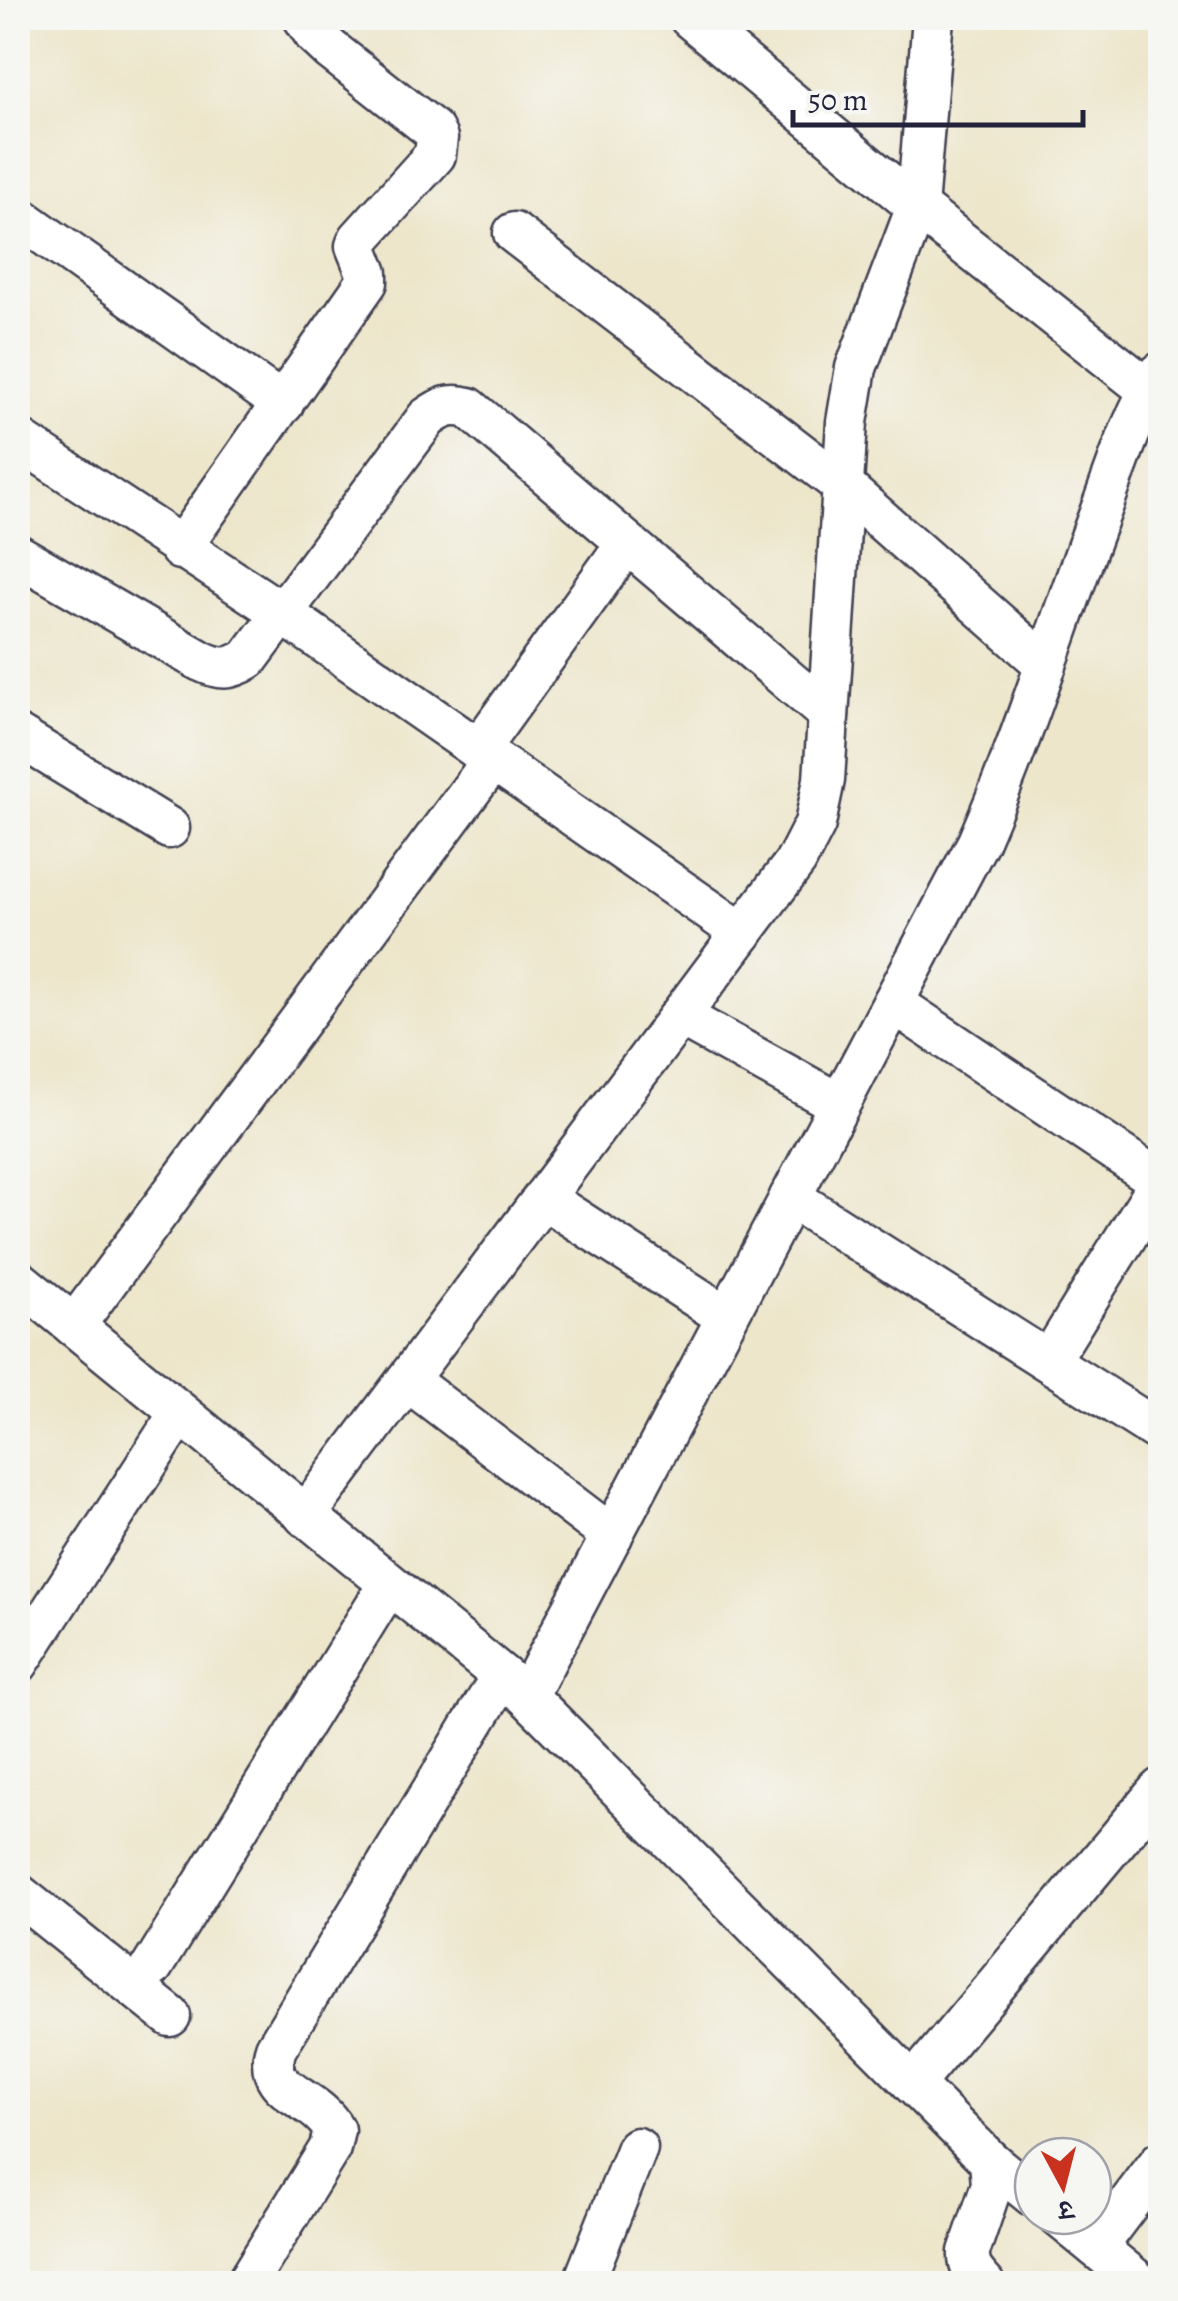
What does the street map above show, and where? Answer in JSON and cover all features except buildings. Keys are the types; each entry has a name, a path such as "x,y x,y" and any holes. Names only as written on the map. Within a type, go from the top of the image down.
{"street":[{"path":"180,549 367,282 356,246 360,239 437,147 432,130 331,50 304,18"},
{"path":"246,2284 330,2148 334,2130 328,2116 275,2080 270,2064 276,2048 612,1536 978,842 1002,786 1097,520 1157,387 916,206 690,18"},
{"path":"305,1516 796,861 815,824 824,780 847,422 856,368 916,206 928,20"},
{"path":"18,216 283,404"},
{"path":"514,233 842,486 1046,665"},
{"path":"18,555 218,668 233,668 248,659 427,418 455,404 468,408 828,714"},
{"path":"18,439 282,613 742,933"},
{"path":"74,1326 486,755 627,543"},
{"path":"18,736 169,828"},
{"path":"893,1003 1160,1181 1049,1361"},
{"path":"680,1016 840,1104"},
{"path":"790,1197 1160,1432"},
{"path":"543,1198 727,1317"},
{"path":"18,1280 514,1686 1013,2180"},
{"path":"407,1380 612,1536"},
{"path":"18,1663 180,1413"},
{"path":"152,1967 389,1584"},
{"path":"913,2084 1160,1790"},
{"path":"18,1894 170,2016"},
{"path":"583,2284 638,2148"},
{"path":"984,2284 968,2263 992,2185 990,2161"},
{"path":"1096,2247 1160,2162"},
{"path":"1083,2236 1141,2284"}]}
